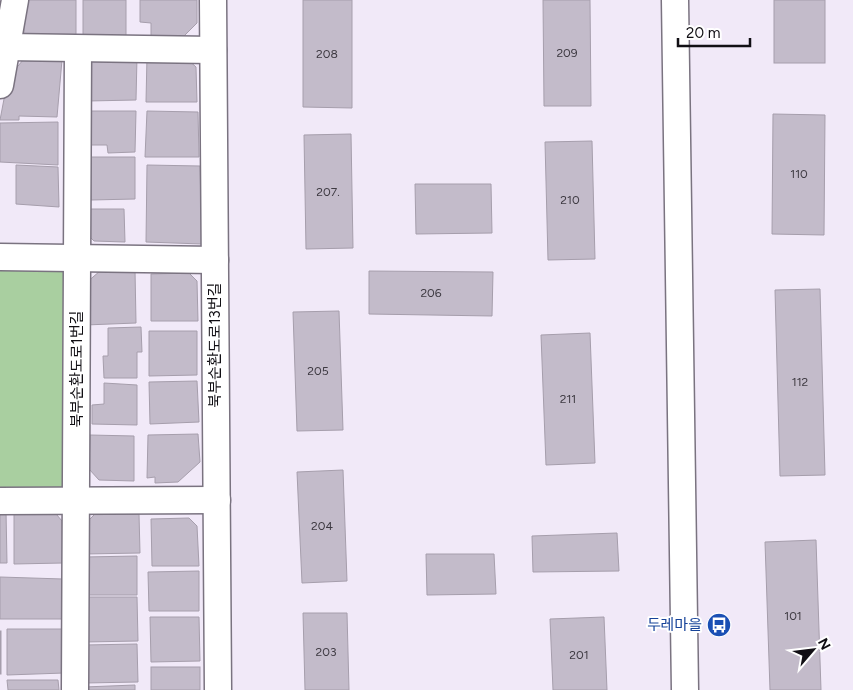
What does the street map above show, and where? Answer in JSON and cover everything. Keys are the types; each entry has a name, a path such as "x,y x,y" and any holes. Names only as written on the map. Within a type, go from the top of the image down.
{"street":[{"path":"0,85 15,0"},
{"name":"북부순환도로13번길","path":"213,0 218,690"},
{"path":"675,0 685,690"},
{"path":"7,47 213,50"},
{"name":"북부순환도로1번길","path":"75,690 78,49"},
{"path":"0,257 215,260"},
{"path":"0,501 217,500"}],"green space":[{"path":"0,257 77,258 76,501 0,501"}],"building":[{"path":"23,0 76,0 76,38 24,39"},
{"path":"83,0 126,0 126,38 83,39"},
{"path":"140,0 197,0 197,23 180,40 151,40 151,23 140,22"},
{"path":"303,0 352,0 352,108 303,107"},
{"path":"543,0 590,0 591,106 544,106"},
{"path":"774,0 825,0 825,63 774,63"},
{"path":"99,55 137,57 136,100 88,101 86,67"},
{"path":"147,56 184,56 196,67 197,102 146,102"},
{"path":"23,60 62,60 57,117 19,116 19,120 0,120 8,78"},
{"path":"87,111 136,111 135,152 108,153 107,145 88,145"},
{"path":"147,111 198,112 199,157 145,157"},
{"path":"773,114 825,115 824,235 772,234"},
{"path":"58,122 58,165 0,162 0,123"},
{"path":"351,134 353,248 306,249 304,135"},
{"path":"592,141 595,259 548,260 545,142"},
{"path":"90,157 135,157 135,199 91,200"},
{"path":"16,165 58,167 59,207 16,204"},
{"path":"147,165 200,166 202,244 146,242"},
{"path":"415,184 491,184 492,233 416,234"},
{"path":"86,209 124,209 125,242 94,241 86,233"},
{"path":"135,270 136,323 85,325 86,283 100,271"},
{"path":"369,271 493,272 492,316 369,314"},
{"path":"189,273 197,281 198,321 151,321 151,274"},
{"path":"820,289 825,475 780,476 775,290"},
{"path":"339,311 343,430 297,431 293,312"},
{"path":"141,327 142,352 137,352 137,378 104,378 103,356 108,356 108,328"},
{"path":"149,331 197,331 197,375 149,376"},
{"path":"590,333 595,463 546,465 541,335"},
{"path":"197,381 199,422 150,424 149,382"},
{"path":"104,383 137,385 137,425 92,424 92,405 104,404"},
{"path":"198,434 200,462 178,482 155,483 155,477 147,478 148,435"},
{"path":"90,435 134,436 134,481 99,480 89,469"},
{"path":"343,470 347,581 302,583 297,472"},
{"path":"51,508 62,521 63,563 14,564 14,510"},
{"path":"0,511 6,511 7,563 0,563"},
{"path":"95,514 139,514 140,553 84,554 83,526"},
{"path":"189,518 197,526 199,566 152,566 151,519"},
{"path":"617,533 619,571 533,572 532,536"},
{"path":"816,540 821,690 770,690 765,542"},
{"path":"426,554 494,554 496,594 427,595"},
{"path":"137,556 137,595 85,595 84,557"},
{"path":"199,571 199,611 149,611 148,572"},
{"path":"0,577 63,579 63,619 0,619"},
{"path":"85,597 137,597 138,641 85,642"},
{"path":"303,613 347,613 349,690 305,690"},
{"path":"150,617 199,617 200,661 151,662"},
{"path":"604,617 607,690 553,690 550,619"},
{"path":"7,629 63,629 64,673 7,675"},
{"path":"1,631 1,674 0,674"},
{"path":"137,644 138,682 85,683 85,645"},
{"path":"151,667 200,667 200,690 151,690"},
{"path":"7,680 58,680 59,690 8,690"},
{"path":"135,685 135,690 84,690 84,687"}],"place":[{"name":"두레마을","path":"719,625"}]}
